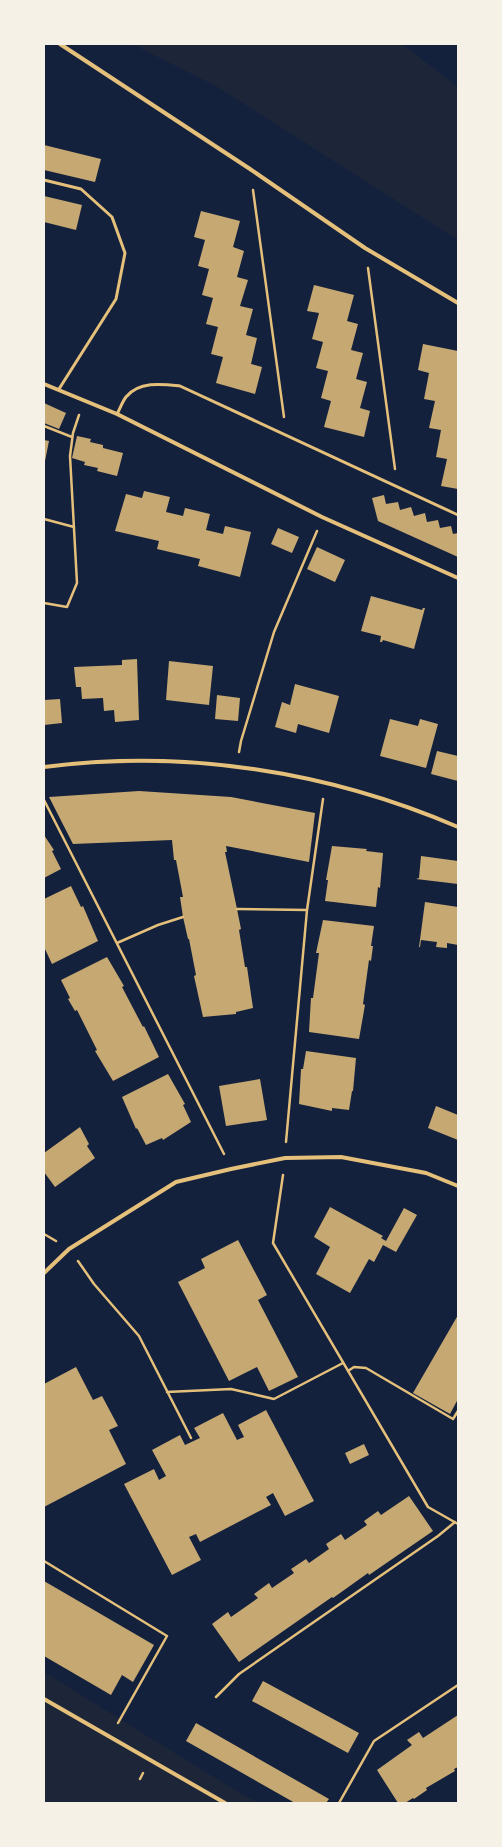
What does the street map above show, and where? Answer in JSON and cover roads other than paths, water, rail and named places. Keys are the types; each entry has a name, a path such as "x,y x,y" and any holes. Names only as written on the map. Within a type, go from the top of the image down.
{"street":[{"path":"60,44 250,169 365,248 458,303"},
{"path":"44,384 117,414 322,517 458,578"},
{"path":"44,766 73,763 139,762 238,765 282,772 373,795 430,814 458,826"},
{"path":"44,1273 69,1249 176,1182 231,1169 285,1158 341,1158 426,1173 458,1186"},
{"path":"44,1699 225,1803"}],"lane":[{"path":"44,180 81,189 112,217 125,253 116,299 59,389"},
{"path":"117,414 126,396 139,388 156,384 180,386 202,394 397,488 458,515"}]}
